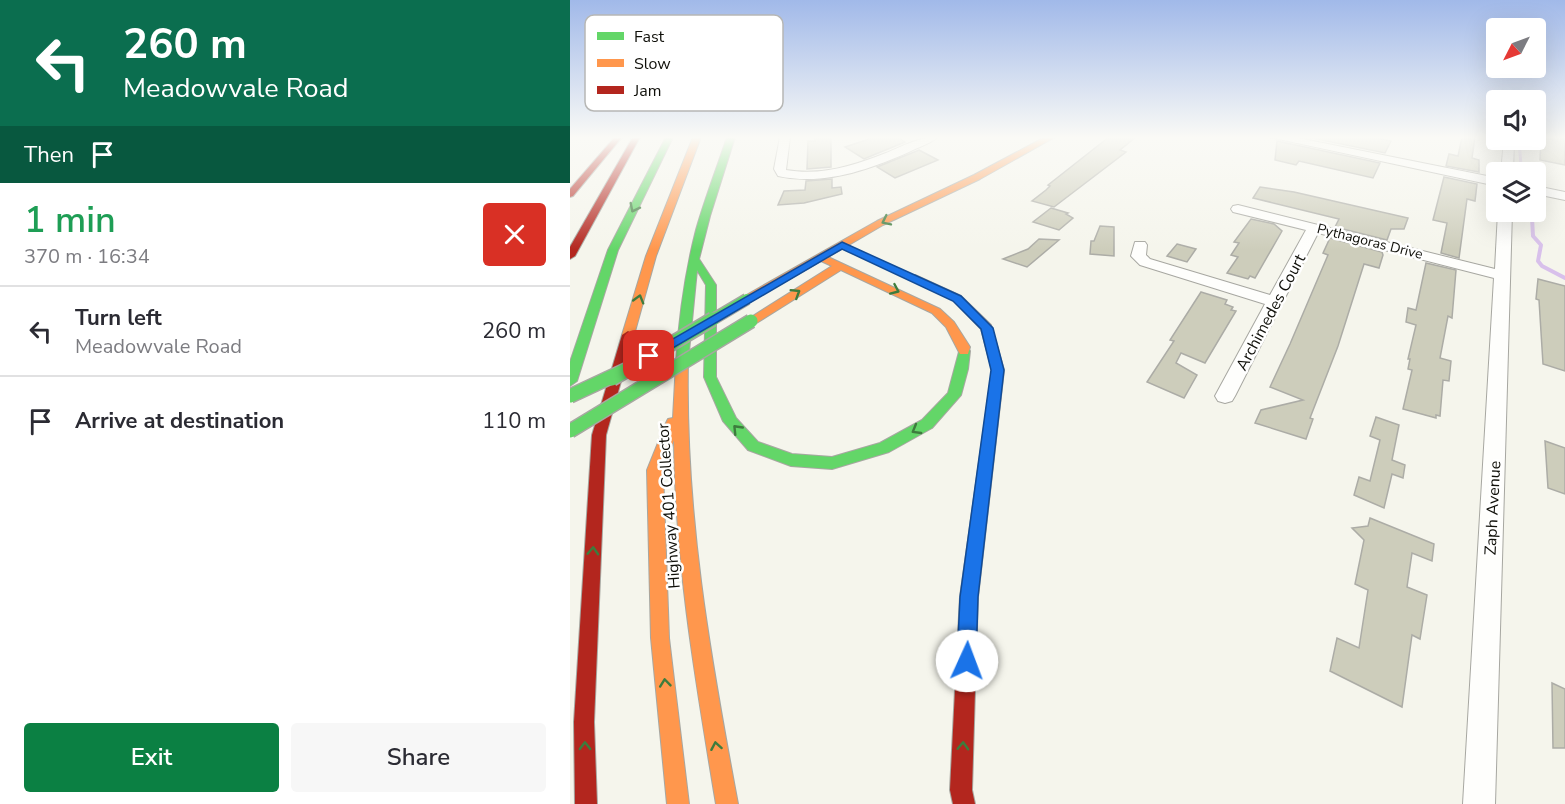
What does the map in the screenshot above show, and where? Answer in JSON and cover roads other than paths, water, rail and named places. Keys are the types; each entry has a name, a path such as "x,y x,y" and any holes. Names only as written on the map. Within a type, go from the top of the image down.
{"main road":[{"path":"570,194 587,175"},
{"path":"570,256 617,175"},
{"path":"570,381 613,250 651,175"},
{"path":"586,804 584,722 599,435 651,256 683,175"},
{"name":"Highway 401 Collector","path":"720,175 695,256 689,289 678,412 681,498 695,624 727,804"},
{"path":"570,405 747,298 880,223 982,175"},
{"path":"906,226 977,177"},
{"path":"842,245 851,260"},
{"path":"695,256 711,285 710,377 730,421 753,446 791,460 832,463 885,448 927,424 954,395 962,369 964,347 950,325 936,311 851,260 822,257"},
{"path":"570,431 851,260"},
{"path":"904,273 957,298 987,328 998,370 969,597 961,790 963,804"},
{"path":"570,396 630,368"},
{"path":"678,412 655,470 660,639 678,804"}],"street":[{"path":"788,175 813,175"},
{"path":"1459,175 1486,180"},
{"path":"1546,192 1565,196"},
{"name":"Pythagoras Drive","path":"1238,209 1502,274"},
{"name":"Zaph Avenue","path":"1479,804 1505,222"},
{"name":"Archimedes Court","path":"1225,396 1314,228"},
{"path":"1140,245 1138,256 1144,262 1275,302"}],"waterway":[{"path":"1532,222 1533,236 1541,245 1538,261 1542,266 1565,278"}]}
